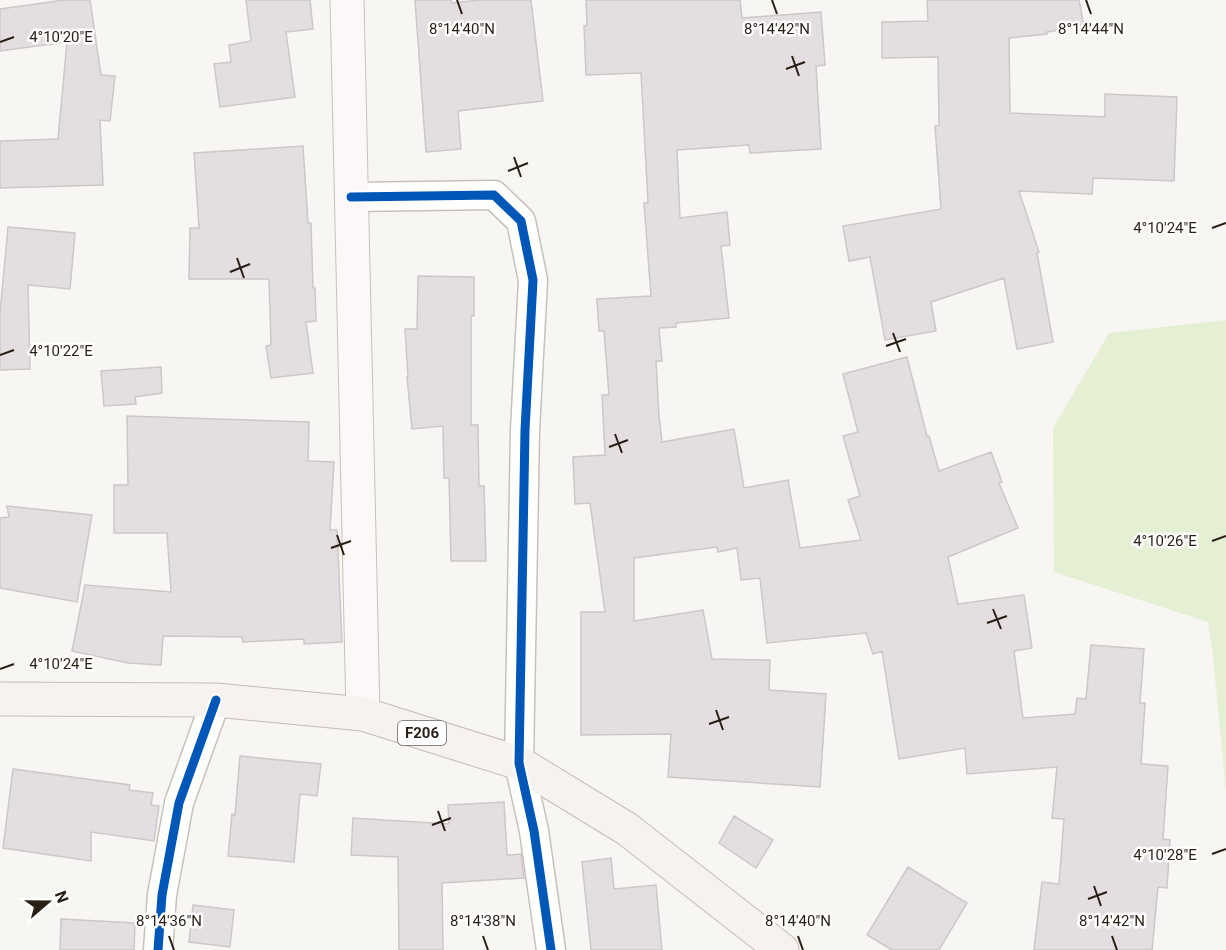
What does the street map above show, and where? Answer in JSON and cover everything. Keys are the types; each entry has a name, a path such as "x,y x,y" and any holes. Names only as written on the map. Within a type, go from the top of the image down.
{"main road":[{"path":"347,0 363,714"},
{"name":"F206","path":"0,699 216,700 363,714 519,763 627,829 782,950"}],"street":[{"path":"351,197 494,195 521,221 533,280 525,430 519,763 534,831 551,950"},
{"path":"158,950 162,895 178,803 216,700"}],"green space":[{"path":"1226,320 1226,793 1208,622 1054,572 1053,428 1109,333"}],"building":[{"path":"64,0 90,0 101,75 115,76 110,121 100,120 103,185 0,188 0,141 58,139 67,42 0,51 0,9"},
{"path":"246,0 310,0 313,29 286,32 295,97 220,107 214,64 231,62 229,45 251,41"},
{"path":"415,0 451,0 452,3 480,0 531,0 543,101 458,111 461,149 426,152"},
{"path":"586,0 740,0 742,18 821,12 825,65 816,66 821,149 750,153 749,145 677,150 680,218 727,212 730,245 721,246 729,318 676,323 676,327 659,328 662,361 656,361 662,442 734,429 744,488 788,480 800,548 861,540 848,500 860,496 843,436 858,432 843,374 907,357 927,436 929,436 939,471 991,452 1002,482 999,483 1018,528 948,557 958,604 1024,595 1032,648 1014,651 1023,718 1075,714 1077,698 1086,699 1091,645 1144,649 1140,703 1145,703 1141,764 1168,766 1163,839 1170,840 1167,888 1158,887 1152,950 1034,950 1042,882 1059,884 1064,819 1052,818 1057,767 967,774 965,748 899,759 882,651 873,654 866,633 767,643 760,578 741,580 737,548 718,552 717,547 634,558 634,621 703,610 712,659 770,660 769,690 826,694 820,787 668,777 671,734 581,735 581,612 605,612 590,503 575,504 573,457 605,455 602,395 609,395 604,331 599,331 597,299 651,296 644,203 648,203 641,73 586,75 584,26 587,25"},
{"path":"927,0 1079,0 1084,26 1047,32 1047,34 1009,38 1010,113 1105,117 1105,94 1177,97 1174,181 1093,178 1092,194 1019,191 1039,252 1037,253 1053,342 1017,349 1004,278 931,302 936,331 885,340 870,257 849,261 843,226 941,209 935,126 939,125 938,57 882,58 882,22 928,21"},
{"path":"303,146 308,223 311,223 313,288 315,288 316,321 306,322 313,373 271,378 266,346 271,345 269,279 189,279 190,228 199,228 194,153"},
{"path":"8,227 75,233 70,289 28,285 30,369 0,370 0,313"},
{"path":"418,276 474,277 474,316 471,316 471,425 478,425 479,486 484,486 486,561 451,561 449,478 444,478 443,426 412,429 405,329 417,329"},
{"path":"161,367 162,393 135,397 136,404 104,406 101,371"},
{"path":"127,416 309,422 308,461 334,462 330,530 337,530 342,642 304,644 304,639 243,642 242,637 163,636 161,665 128,663 72,651 85,585 171,592 167,533 114,533 114,485 128,485"},
{"path":"7,506 92,515 77,602 0,588 0,518 9,517"},
{"path":"240,756 321,764 317,796 300,794 294,862 228,856 232,814 235,815"},
{"path":"13,769 130,785 129,790 153,793 151,805 159,806 154,841 91,832 91,861 3,848"},
{"path":"504,802 507,855 521,854 524,878 442,883 443,950 399,950 398,857 351,855 353,818 449,824 448,805"},
{"path":"734,816 773,840 756,868 719,843"},
{"path":"611,858 614,889 656,885 662,950 591,950 582,862"},
{"path":"908,867 967,903 939,950 892,950 867,935"},
{"path":"193,905 234,910 230,947 189,942"},
{"path":"61,919 135,923 134,950 60,950"}],"cycle path":[{"path":"351,197 494,195 521,221 533,280 525,430 519,763 534,831 551,950"},
{"path":"158,950 162,895 179,803 216,700"}]}
